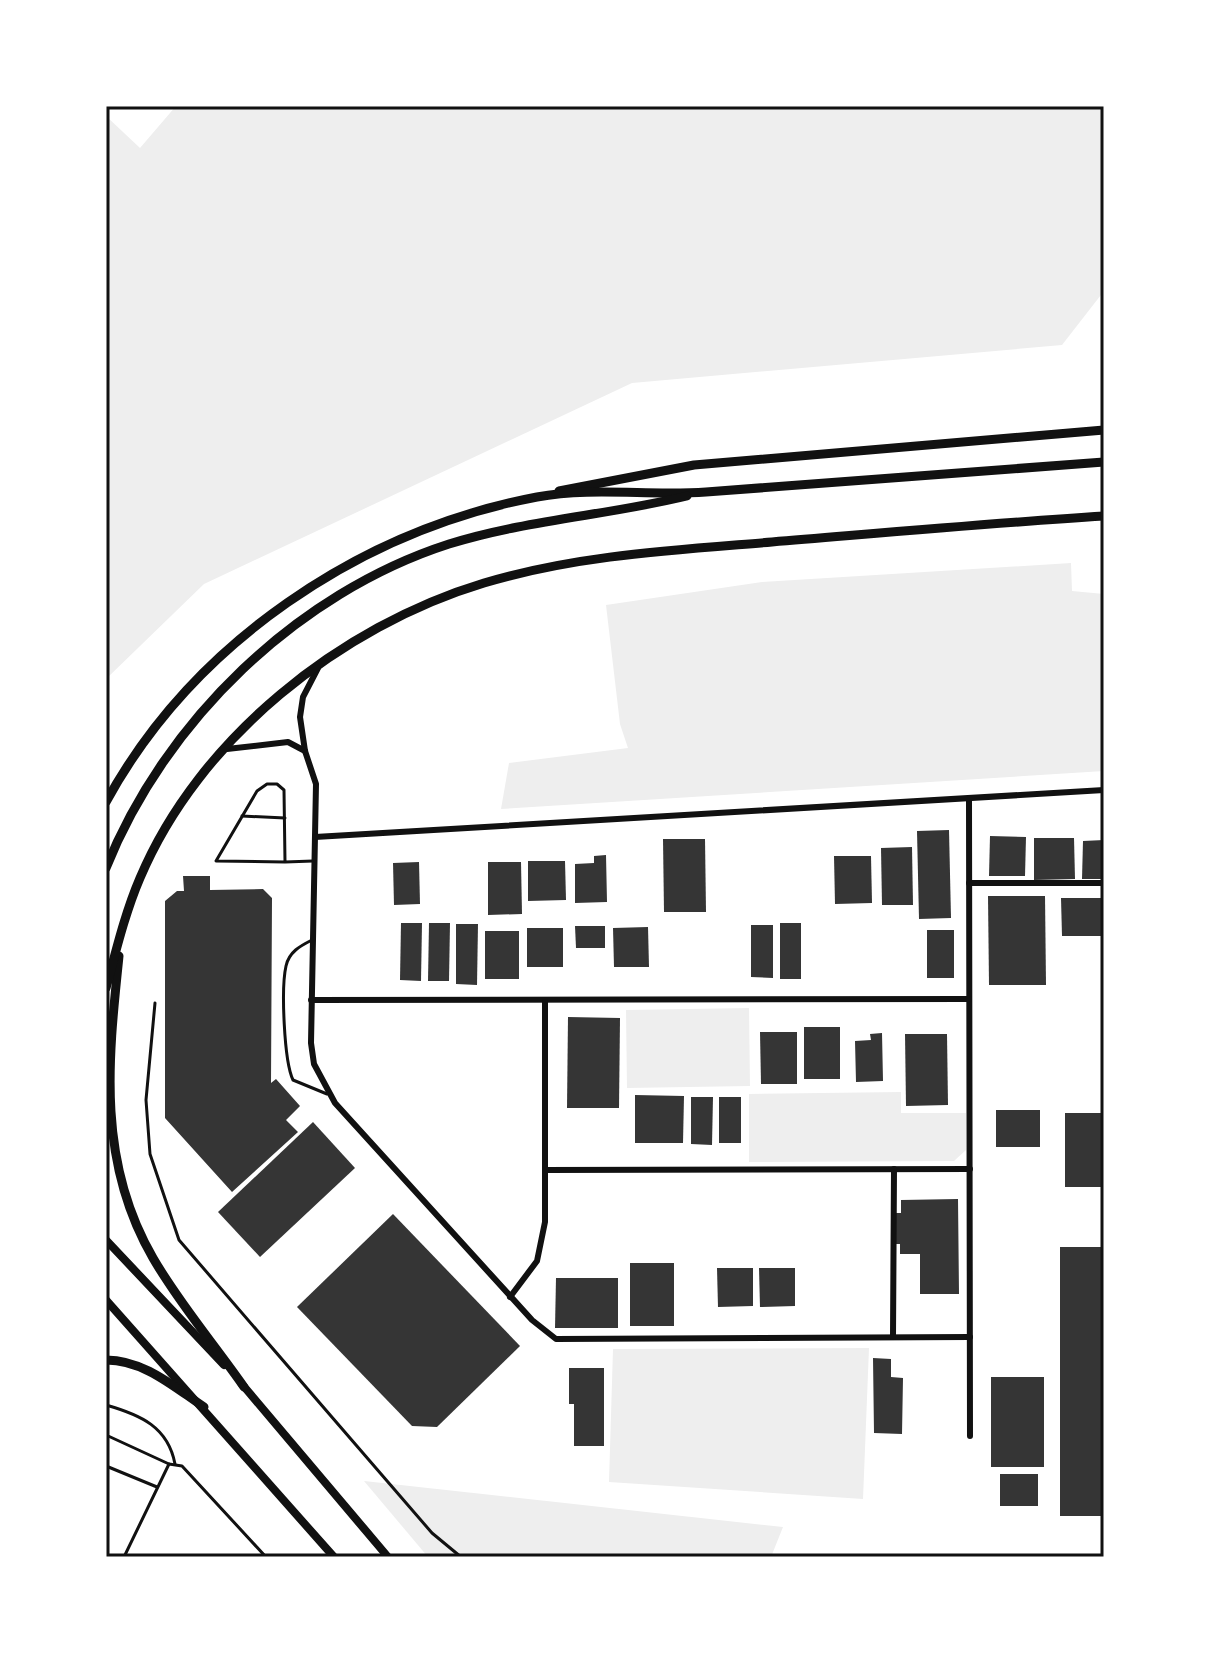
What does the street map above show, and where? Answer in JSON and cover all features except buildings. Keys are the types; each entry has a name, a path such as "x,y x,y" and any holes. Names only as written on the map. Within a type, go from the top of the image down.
{"main road":[{"path":"106,802 135,752 186,688 253,627 287,602 415,535 460,518 591,483 694,465 1104,430"},
{"path":"539,497 702,493 1104,462"},
{"path":"106,868 138,800 204,709 277,641 317,611 402,564 448,545 702,493"},
{"path":"106,988 122,927 155,848 205,773 292,683 324,658 394,619 485,583 617,555 1104,516"},
{"path":"122,927 108,1054 108,1092 115,1158 123,1192 154,1260 244,1387"},
{"path":"106,1240 244,1387 388,1557"},
{"path":"106,1300 334,1557"},
{"path":"106,1360 123,1360 142,1367 204,1407"}],"street":[{"path":"324,658 301,707 305,751 316,784 311,1000 314,1064 327,1094 510,1297 556,1339 970,1337"},
{"path":"227,749 288,742 305,751"},
{"path":"315,837 1104,790"},
{"path":"969,798 970,1436"},
{"path":"969,883 1104,883"},
{"path":"311,1000 969,999"},
{"path":"510,1297 531,1274 540,1252 545,1222 545,1002"},
{"path":"893,1337 894,1169"},
{"path":"545,1170 970,1169"}],"lane":[{"path":"285,862 284,790 277,784 267,784 257,791 216,861 285,862 313,861"},
{"path":"242,816 285,818"},
{"path":"312,940 296,948 286,966 285,1064 293,1080 327,1094"},
{"path":"155,1003 146,1100 150,1154 179,1240 432,1533 461,1557"},
{"path":"106,1405 161,1429 171,1445 175,1464"},
{"path":"106,1435 169,1464 182,1466 263,1556"},
{"path":"124,1557 169,1464"},
{"path":"106,1466 157,1487"}],"shaded area":[{"path":"176,106 1104,106 1104,291 1062,345 632,383 204,584 106,679 106,116 140,148"},
{"path":"1071,563 1072,591 1104,594 1104,771 501,809 509,763 628,748 620,724 606,605 762,582"},
{"path":"749,1008 750,1086 627,1088 626,1010"},
{"path":"901,1092 901,1113 966,1113 966,1150 954,1161 749,1162 749,1094"},
{"path":"869,1348 863,1499 609,1482 613,1349"},
{"path":"364,1481 783,1527 771,1557 428,1557"}]}
